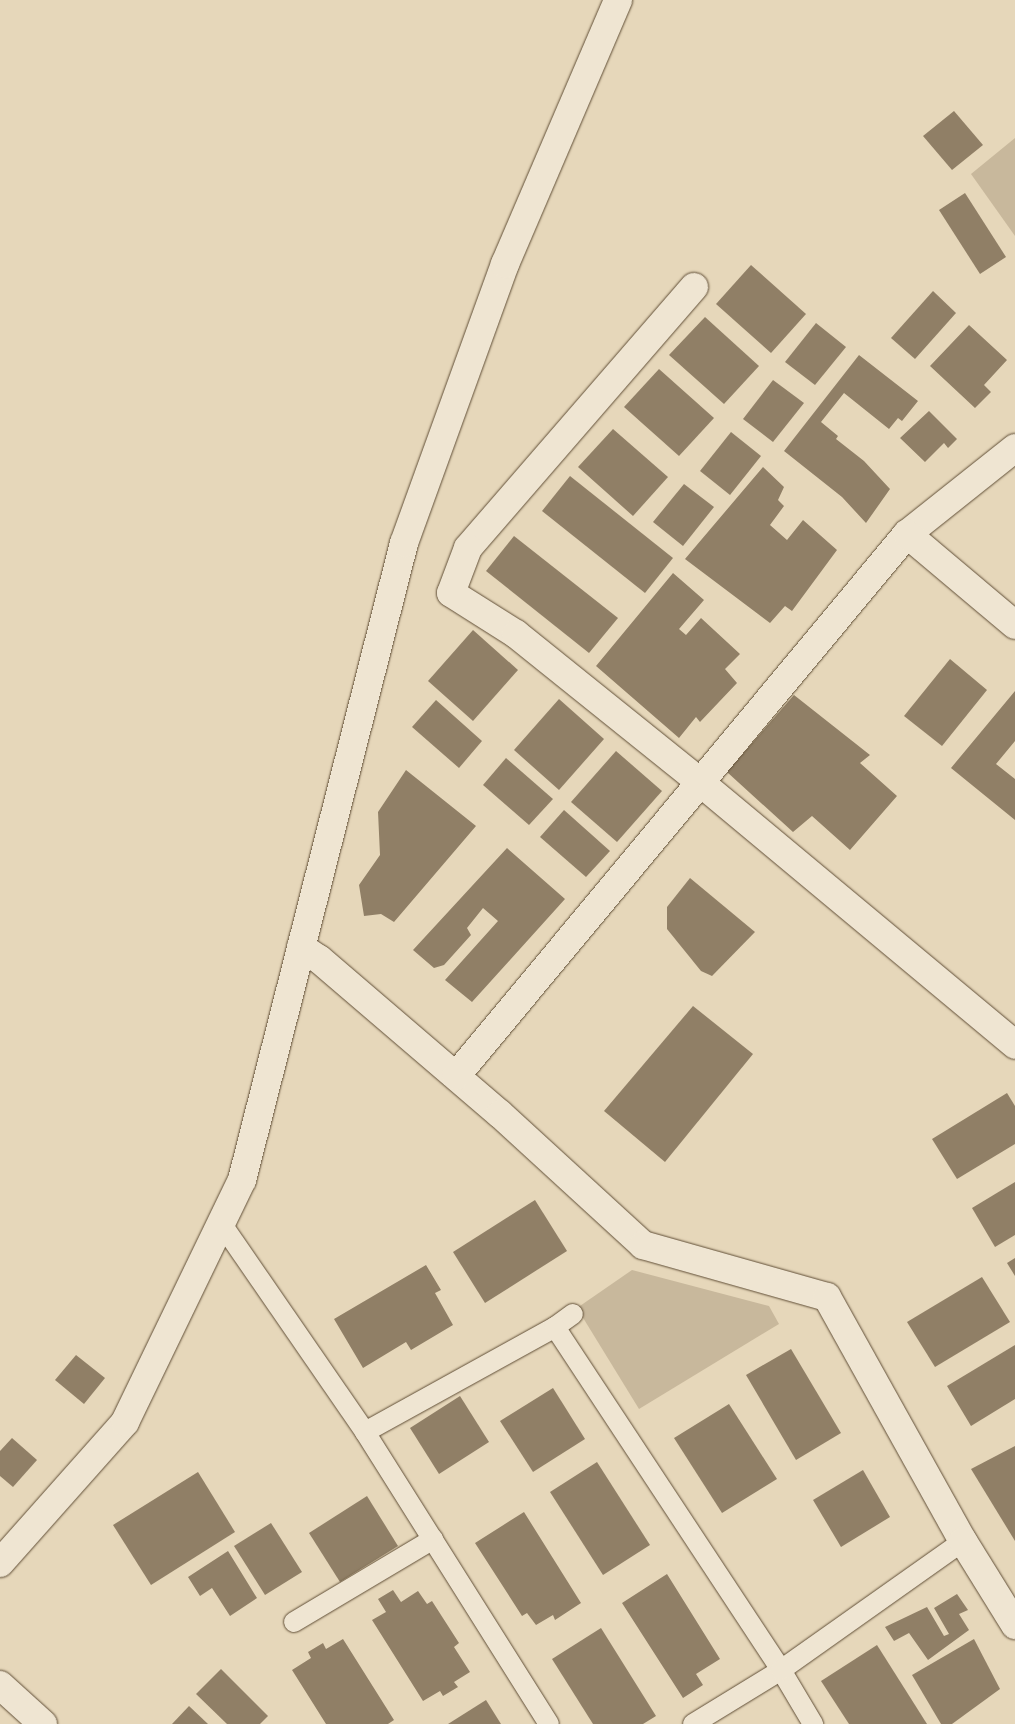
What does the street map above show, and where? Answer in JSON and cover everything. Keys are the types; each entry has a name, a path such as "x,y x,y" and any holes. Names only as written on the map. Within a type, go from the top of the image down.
{"street":[{"path":"0,1563 125,1422 242,1180 404,544 505,264 618,0"},
{"path":"694,286 468,548 451,593 516,634 701,783 1015,1046"},
{"path":"456,1076 907,534 1015,448"},
{"path":"907,534 1015,626"},
{"path":"301,947 319,959 456,1076 643,1245 827,1296 962,1542 1010,1608"},
{"path":"0,1685 43,1724"}],"lane":[{"path":"221,1223 365,1432 549,1724"},
{"path":"365,1432 555,1326 573,1314"},
{"path":"555,1326 781,1670 813,1724"},
{"path":"294,1622 433,1539"},
{"path":"693,1724 781,1670 962,1542"}],"shaded area":[{"path":"1015,138 1015,236 971,174"},
{"path":"632,1270 769,1306 779,1324 639,1409 577,1308"}],"building":[{"path":"954,111 983,145 952,170 923,136"},
{"path":"965,193 1006,257 980,274 939,210"},
{"path":"751,265 806,314 771,353 716,304"},
{"path":"933,291 956,313 915,359 891,338"},
{"path":"705,317 759,366 724,404 669,355"},
{"path":"816,323 846,347 815,385 785,362"},
{"path":"969,325 1007,360 984,385 991,392 975,408 930,366"},
{"path":"859,355 918,401 902,421 898,418 889,429 844,393 821,422 838,436 836,439 864,461 890,489 866,523 842,497 784,451"},
{"path":"659,369 714,418 679,456 624,407"},
{"path":"773,380 804,403 773,442 743,419"},
{"path":"929,411 957,439 948,448 944,443 925,462 900,438"},
{"path":"613,429 668,477 633,516 578,467"},
{"path":"731,432 761,456 730,495 700,471"},
{"path":"763,467 784,487 778,500 784,506 770,525 787,540 803,520 837,550 792,611 785,606 770,623 685,559"},
{"path":"570,476 673,558 645,593 542,511"},
{"path":"684,484 714,507 683,546 653,522"},
{"path":"514,536 618,618 589,653 486,571"},
{"path":"673,573 704,600 679,629 686,635 701,618 740,654 725,669 737,683 700,722 696,717 679,738 596,666"},
{"path":"473,630 518,670 473,721 428,681"},
{"path":"950,659 987,690 942,746 904,716"},
{"path":"1015,691 1015,741 996,764 1015,779 1015,820 951,768"},
{"path":"794,695 870,755 860,763 897,796 850,850 812,816 793,832 727,772"},
{"path":"559,699 604,739 559,790 514,750"},
{"path":"436,700 482,741 459,768 412,727"},
{"path":"616,751 662,791 617,842 571,802"},
{"path":"506,758 553,799 529,825 483,785"},
{"path":"406,770 476,826 394,922 381,914 364,916 359,885 380,855 378,812"},
{"path":"564,810 610,851 586,877 540,837"},
{"path":"507,848 565,899 472,1002 445,980 498,921 483,908 467,928 471,935 444,965 434,968 413,950"},
{"path":"690,878 755,932 712,976 701,971 667,929 667,907"},
{"path":"693,1006 753,1054 665,1162 604,1111"},
{"path":"1007,1093 1015,1106 1015,1144 957,1179 932,1139"},
{"path":"1015,1182 1015,1235 995,1247 972,1208"},
{"path":"535,1200 567,1251 485,1303 453,1252"},
{"path":"1015,1258 1015,1276 1007,1263"},
{"path":"426,1265 441,1290 435,1293 453,1325 411,1350 406,1342 363,1368 334,1319"},
{"path":"982,1277 1010,1322 935,1367 907,1322"},
{"path":"1015,1345 1015,1399 971,1426 947,1386"},
{"path":"791,1349 841,1433 796,1460 746,1375"},
{"path":"76,1355 105,1378 84,1404 55,1380"},
{"path":"553,1388 585,1439 533,1472 500,1421"},
{"path":"460,1396 489,1442 439,1474 410,1428"},
{"path":"729,1404 777,1479 722,1513 674,1438"},
{"path":"12,1438 37,1460 13,1487 0,1476 0,1451"},
{"path":"1015,1446 1015,1541 971,1469"},
{"path":"597,1462 650,1545 603,1575 550,1492"},
{"path":"863,1470 890,1517 841,1547 813,1500"},
{"path":"198,1472 235,1532 151,1585 113,1525"},
{"path":"367,1496 398,1546 340,1582 309,1533"},
{"path":"524,1512 581,1603 555,1620 553,1615 536,1625 527,1613 522,1616 475,1543"},
{"path":"271,1523 302,1572 265,1595 234,1546"},
{"path":"228,1551 257,1598 230,1616 212,1588 200,1596 188,1577"},
{"path":"667,1574 720,1659 696,1674 703,1685 683,1698 622,1603"},
{"path":"393,1590 401,1602 418,1591 427,1604 432,1601 459,1643 454,1647 470,1672 454,1682 458,1687 443,1696 440,1691 423,1701 372,1620 386,1612 378,1599"},
{"path":"957,1594 968,1610 959,1614 969,1630 928,1660 909,1633 894,1641 885,1627 927,1607 944,1636 949,1634 934,1608"},
{"path":"601,1628 656,1716 643,1724 593,1724 552,1659"},
{"path":"343,1639 394,1720 388,1724 326,1724 292,1670 311,1658 308,1652 323,1643 326,1649"},
{"path":"974,1639 1000,1689 952,1724 941,1724 912,1675"},
{"path":"877,1645 927,1724 849,1724 821,1681"},
{"path":"221,1669 268,1716 260,1724 227,1724 196,1694"},
{"path":"486,1700 501,1724 448,1724"},
{"path":"189,1706 208,1724 172,1724"}]}
